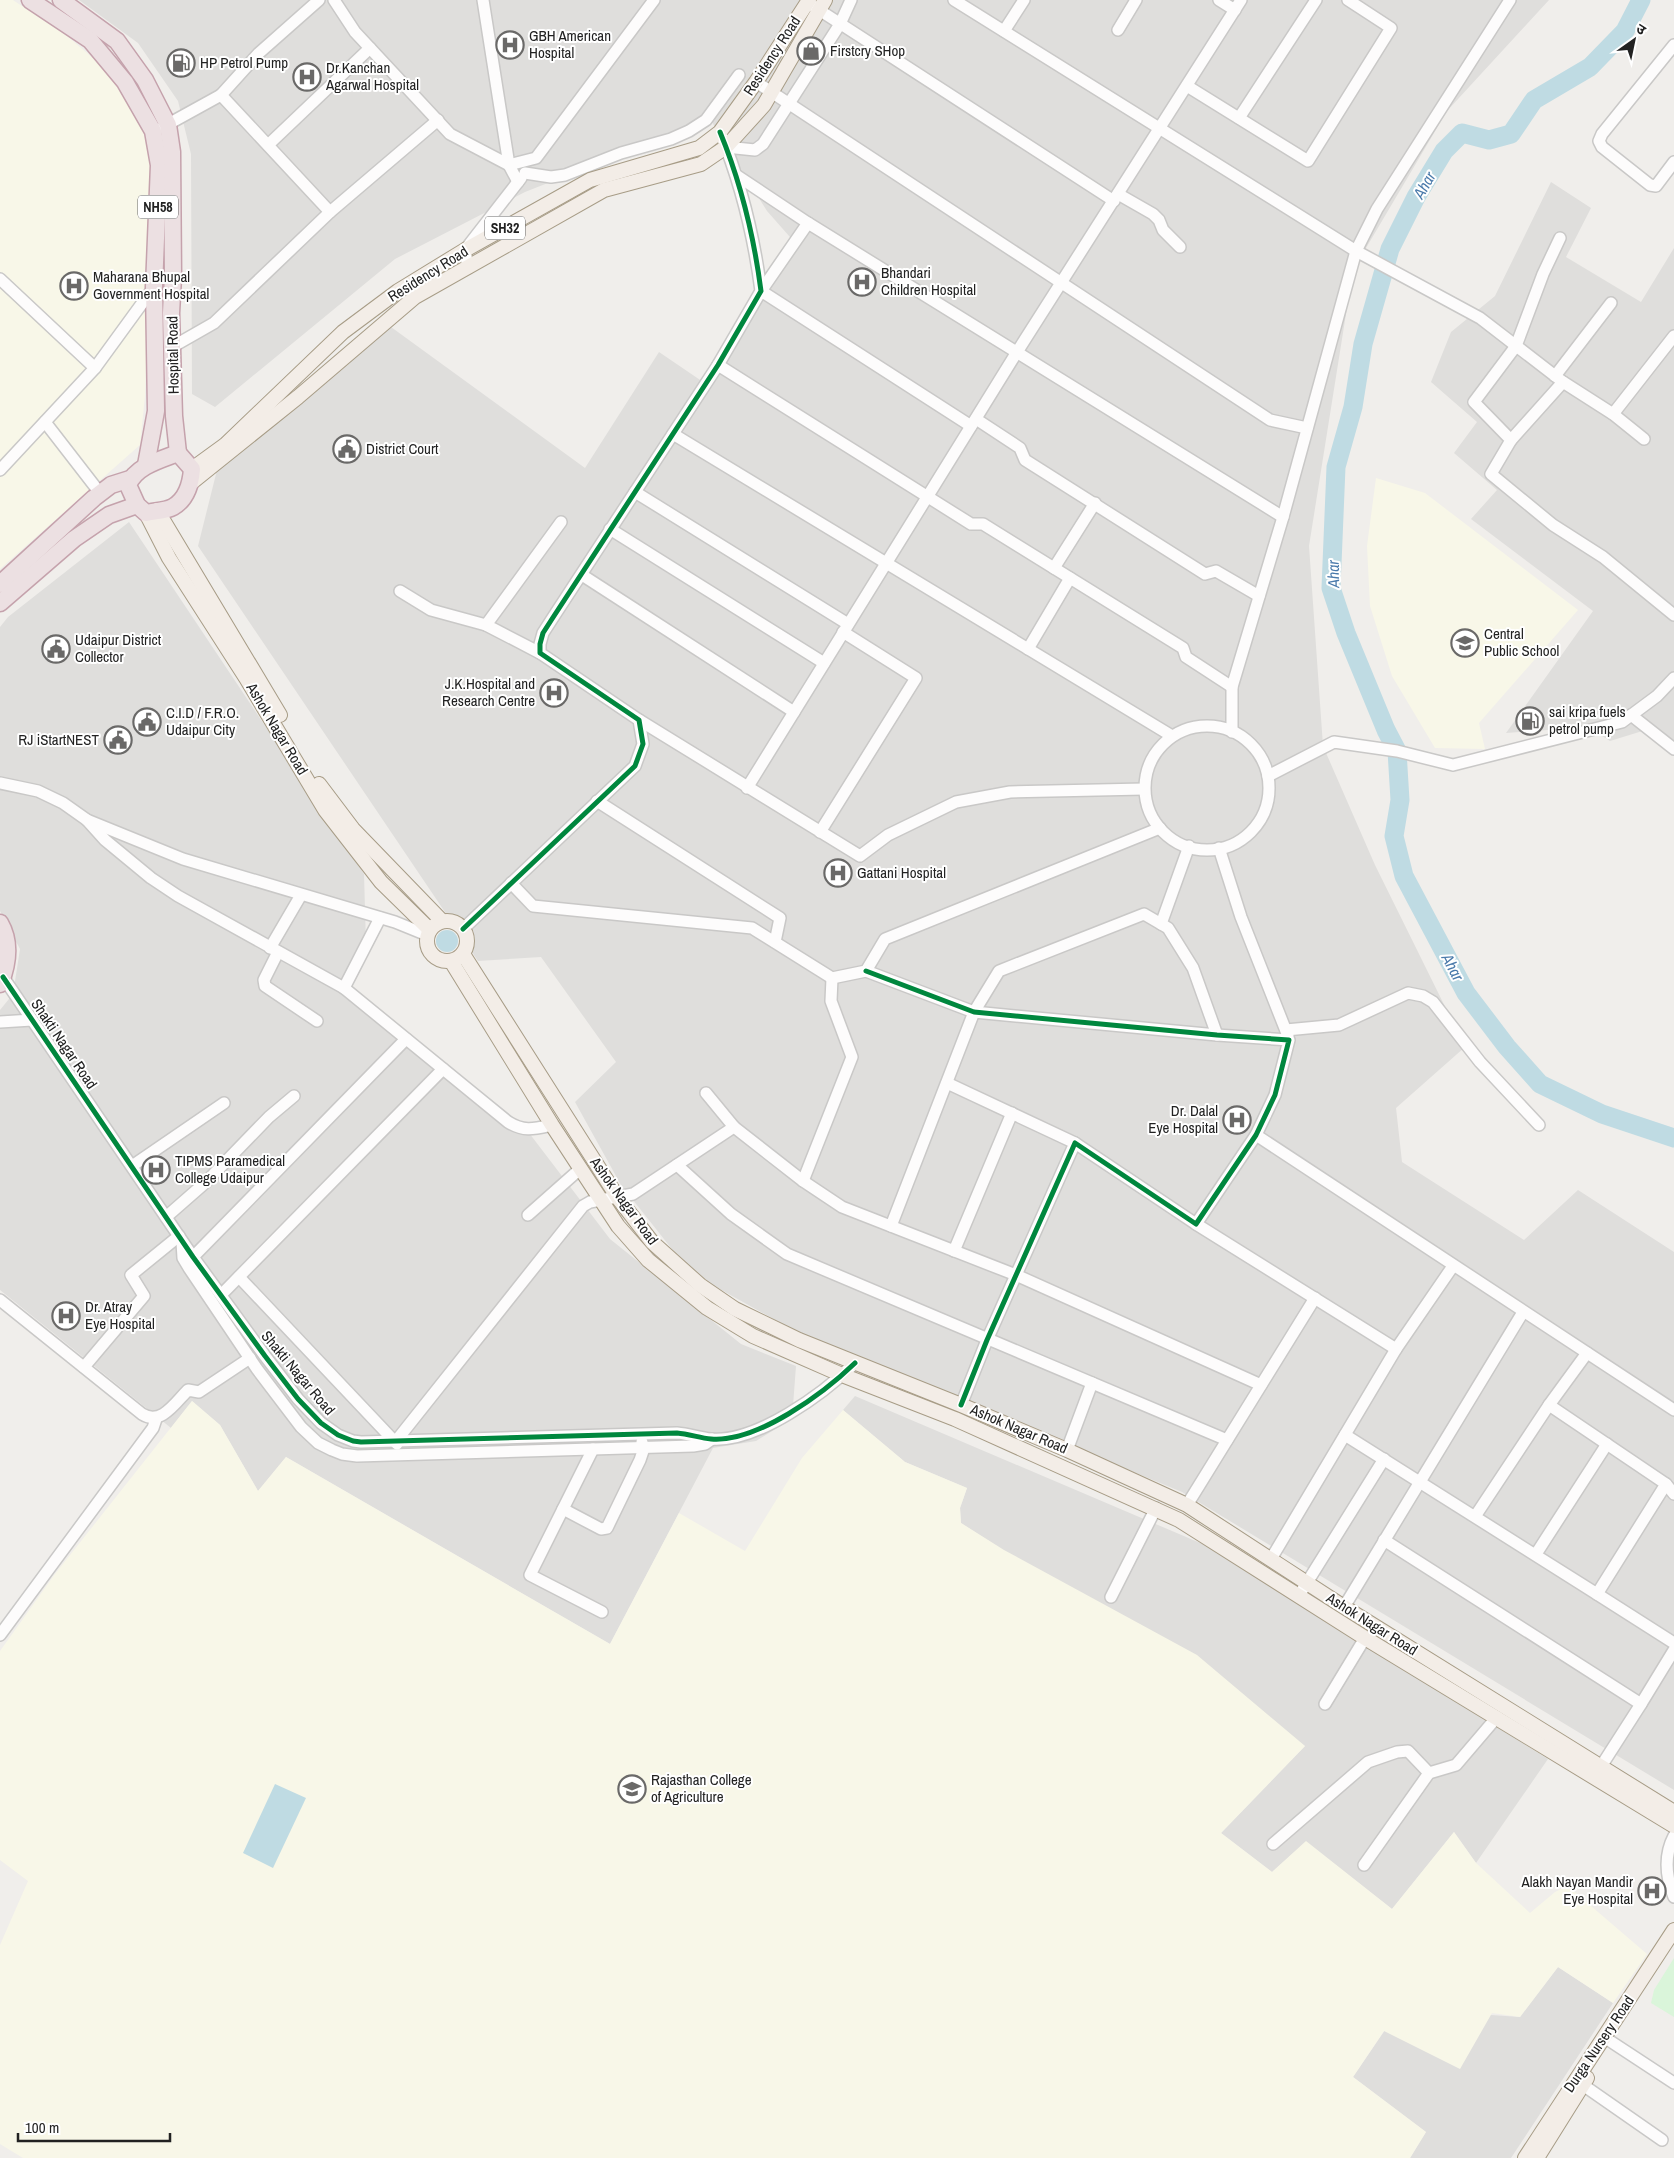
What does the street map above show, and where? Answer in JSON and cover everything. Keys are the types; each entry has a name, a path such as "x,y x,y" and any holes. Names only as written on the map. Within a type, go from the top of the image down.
{"highway":[{"name":"NH58","path":"30,0 90,40 160,128 154,287 156,411 146,466"},
{"name":"Hospital Road","path":"61,0 117,42 146,80 160,128 172,152 172,347 174,416 178,453"},
{"path":"0,584 100,493 111,485 130,479 146,466 178,453 192,476 185,496 173,507 109,515 74,539 0,604"},
{"path":"130,479 128,485 147,509"},
{"path":"0,923 8,944 2,981"}],"main road":[{"name":"Residency Road","path":"192,476 344,332 398,291 465,250 590,180 699,148 720,132 756,82 808,1"},
{"path":"192,476 298,397 415,298 604,190 701,164 726,146 764,105 822,5"},
{"path":"147,509 234,636 322,790 353,829 442,921"},
{"name":"Ashok Nagar Road","path":"147,509 169,558 246,678 325,810 381,882 428,932"},
{"path":"442,921 450,921 463,929 467,939 466,949 457,958 437,960 428,949 428,932 442,921"},
{"path":"457,958 552,1125 600,1200 637,1250 707,1308 753,1336 842,1375 955,1419 1179,1520 1365,1638 1674,1826"},
{"name":"Ashok Nagar Road","path":"457,958 618,1198 652,1242 700,1285 735,1309 763,1324 1067,1450 1187,1505 1344,1607 1600,1768 1674,1812"},
{"name":"Durga Nursery Road","path":"1525,2158 1674,1930"},
{"name":"Durga Nursery Road","path":"1538,2158 1610,2041 1674,1946"}],"street":[{"path":"160,128 221,95 259,52 319,0"},
{"path":"334,0 355,32 450,134 509,166 521,177 565,175 621,153 671,139 689,131 706,120 739,76"},
{"path":"483,0 509,166"},
{"path":"468,268 465,250 654,0"},
{"path":"726,146 755,150 763,144 840,24 851,0"},
{"path":"1004,32 1024,0"},
{"path":"1118,30 1136,0"},
{"path":"747,788 974,422 1238,5 1219,0"},
{"path":"1238,118 1316,0"},
{"path":"1187,86 1308,161 1391,28 1348,0"},
{"path":"808,1 822,5 840,24 1116,198 1153,214 1159,220 1163,230 1180,247"},
{"path":"958,1 1004,32 1356,251 1480,318 1559,379 1613,414 1644,439"},
{"path":"1232,732 1232,687 1283,517 1356,251 1377,209 1508,1"},
{"path":"1674,45 1602,134 1600,141 1602,147 1650,185 1656,186 1674,162"},
{"path":"268,145 370,48"},
{"path":"756,82 1270,420 1307,428"},
{"path":"221,95 330,212"},
{"path":"172,347 214,323 330,212 438,120"},
{"path":"720,132 736,175 751,235 762,291 974,422 1020,448 1025,460 1205,574 1216,571 1259,596"},
{"path":"509,166 536,158"},
{"path":"736,175 808,223 1283,517"},
{"path":"540,653 540,644 544,634 610,529 718,365 762,291 808,223"},
{"path":"1510,440 1474,402 1516,346 1542,274 1560,238"},
{"path":"0,279 95,368"},
{"path":"0,470 95,368 154,287"},
{"path":"1611,303 1559,379 1510,440 1491,474 1553,525 1603,557 1674,615"},
{"path":"1613,414 1674,336"},
{"path":"718,365 971,524 983,524 1183,648 1186,657 1232,687"},
{"path":"45,422 100,493"},
{"path":"673,434 1172,736"},
{"path":"635,492 846,628 916,678 820,832"},
{"path":"1054,568 1096,504"},
{"path":"486,625 561,522"},
{"path":"610,529 824,663"},
{"path":"582,575 794,712"},
{"path":"1028,649 1070,578"},
{"path":"400,590 431,610 486,625 540,653 639,720 860,856 888,836 956,802 1010,792 1144,789"},
{"path":"1268,776 1334,742 1397,751 1453,765 1622,722 1656,696 1674,678"},
{"path":"1631,715 1674,749"},
{"path":"463,929 634,766 643,744 639,720"},
{"path":"1200,725 1222,727 1251,744 1264,762 1268,776 1268,798 1260,821 1245,837 1229,846 1208,850 1181,844 1160,828 1150,814 1144,789 1147,767 1156,750 1172,736 1200,725"},
{"path":"0,783 38,791 62,803 87,820 183,859 428,932"},
{"path":"598,801 780,918 775,942"},
{"path":"87,820 105,840 157,882 178,896 344,988 518,1128 531,1130 552,1125"},
{"path":"866,971 885,939 1160,828"},
{"path":"1161,924 1189,846"},
{"path":"1196,1224 1256,1135 1275,1095 1288,1035 1241,917 1219,848"},
{"path":"511,884 533,906 752,928 832,978 866,971 974,1012 1217,1035 1288,1035 1339,1024 1408,993 1423,996 1433,1002 1480,1062 1539,1125"},
{"path":"301,895 274,950 264,980 265,986 317,1021"},
{"path":"891,1226 974,1012 999,971 1144,914 1168,928 1193,968 1217,1035"},
{"path":"344,988 380,918"},
{"path":"803,1181 852,1057 831,1001 832,978"},
{"name":"Shakti Nagar Road","path":"2,981 32,1020 193,1257 221,1295 287,1384 321,1423 338,1435 353,1441 642,1434 688,1434 712,1439 750,1432 771,1424 842,1375 855,1363"},
{"name":"Shakti Nagar Road","path":"0,1022 32,1020"},
{"path":"193,1257 406,1039"},
{"path":"221,1295 443,1069"},
{"path":"947,1083 1075,1143 1196,1224 1396,1349"},
{"path":"706,1093 734,1127 803,1181 842,1207 1016,1275 1261,1385"},
{"path":"166,1217 206,1182 270,1117 294,1096"},
{"path":"132,1166 224,1103"},
{"path":"954,1251 1012,1113"},
{"path":"401,1454 402,1440 419,1412 583,1206 587,1203 633,1194 734,1127"},
{"path":"1256,1135 1674,1410"},
{"path":"961,1405 987,1340 1075,1143"},
{"path":"677,1165 731,1214 787,1254 1227,1440"},
{"path":"528,1215 580,1169"},
{"path":"84,1368 144,1296 131,1275 180,1238"},
{"name":"Shakti Nagar Road","path":"180,1238 185,1262 250,1358 301,1427 318,1442 338,1453 349,1456 643,1448 693,1446 705,1444 712,1439"},
{"path":"1272,1559 1396,1349 1453,1266"},
{"path":"239,1277 402,1440"},
{"path":"1187,1505 1315,1298"},
{"path":"0,1300 142,1414 156,1419"},
{"path":"1344,1607 1523,1312"},
{"path":"1476,1516 1549,1405 1586,1353"},
{"path":"0,1635 153,1428 156,1419 188,1390 199,1392 250,1358"},
{"path":"1067,1450 1092,1384"},
{"path":"1549,1405 1666,1484 1674,1494"},
{"path":"563,1509 601,1529 606,1528 640,1460 643,1448 642,1434"},
{"path":"1345,1434 1674,1643"},
{"path":"1536,1554 1607,1444"},
{"path":"593,1449 530,1575 602,1612"},
{"path":"1299,1596 1384,1459"},
{"path":"1598,1594 1666,1484"},
{"path":"1111,1597 1156,1508"},
{"path":"1384,1540 1641,1704"},
{"path":"1325,1704 1365,1638"},
{"path":"1600,1768 1674,1650"},
{"path":"1364,1865 1429,1773 1456,1765 1497,1717"},
{"path":"1273,1844 1368,1762 1397,1752 1408,1752 1429,1773"},
{"path":"1674,1836 1667,1856 1667,1863 1670,1886 1674,1897"},
{"path":"1610,2041 1674,2083"},
{"path":"1583,2085 1662,2140"}],"shaded area":[{"name":"Maharana Bhupal Government Hospital","path":"0,0 13,0 67,36 106,69 143,129 152,176 145,396 140,445 0,569"},
{"path":"79,0 1549,0 1447,111 1353,270 1309,546 1323,746 1375,865 1465,1047 1396,1108 1402,1162 1524,1240 1578,1190 1674,1252 1674,1790 1182,1492 806,1337 691,1273 621,1185 575,1102 616,1062 541,957 478,961 198,546 220,458 380,319 585,468 659,352 709,386 797,245 767,211 710,119 525,192 395,259 215,407 192,394 191,154 178,101 138,43"},
{"path":"1551,182 1591,208 1566,257 1641,302 1674,248 1674,750 1649,729 1610,741 1588,727 1506,733 1593,611 1471,519 1497,490 1454,453 1477,422 1431,382 1451,332 1495,296"},
{"name":"Central Public School","path":"1376,478 1425,493 1578,610 1479,723 1485,749 1435,748 1392,676 1370,606 1367,546"},
{"path":"129,522 364,874 366,944 346,981 523,1125 610,1239 741,1344 796,1366 792,1419 756,1441 713,1448 610,1644 286,1457 258,1491 220,1425 192,1401 171,1428 0,1290 0,1010 13,994 20,949 0,911 0,627 8,617"},
{"path":"855,1396 1212,1548 1548,1759 1476,1863 1454,1832 1392,1909 1306,1842 1272,1872 1221,1833 1305,1746 961,1523 960,1508 967,1488 905,1462 843,1410"},
{"name":"Rajasthan College of Agriculture","path":"192,1401 220,1425 258,1491 286,1457 610,1644 679,1513 745,1551 802,1458 843,1410 905,1462 967,1488 960,1508 961,1523 1004,1550 1197,1655 1305,1746 1221,1833 1272,1872 1306,1841 1392,1909 1454,1832 1476,1863 1530,1913 1555,1892 1570,1888 1647,1954 1613,2003 1558,1967 1520,2017 1492,2013 1460,2069 1384,2031 1353,2077 1426,2132 1410,2158 23,2158 0,2144 0,1945 28,1881 0,1860 0,1651 55,1574"},
{"path":"1558,1967 1613,2003 1511,2158 1410,2158 1426,2132 1353,2077 1385,2030 1491,2015 1520,2017"}],"green space":[{"path":"1674,1958 1674,2017 1651,2003 1654,1990"}],"water":[{"path":"447,930 455,933 458,941 455,949 447,952 439,949 436,941 439,933"},
{"path":"275,1784 306,1798 273,1868 243,1853"}],"waterway":[{"name":"Ahar","path":"1641,0 1625,31 1590,67 1534,100 1511,134 1489,140 1462,133 1444,151 1416,197 1390,249 1363,344 1353,407 1336,467 1331,588 1346,633 1386,730 1397,751 1400,800 1394,836 1404,876 1466,993 1507,1047 1540,1084 1602,1114 1674,1138"}],"cycle path":[{"path":"463,929 635,766 643,744 639,720 540,653 540,644 543,633 718,365 761,291 746,210 728,151 720,132"},
{"path":"866,971 974,1012 1289,1040 1275,1095 1256,1135 1196,1224 1075,1143 987,1340 961,1405"},
{"path":"3,977 193,1257 265,1356 298,1399 321,1423 338,1435 361,1442 677,1433 711,1439 729,1438 749,1433 789,1414 826,1388 855,1363"}],"place":[{"name":"GBH American Hospital","path":"510,45"},
{"name":"Firstcry SHop","path":"811,51"},
{"name":"HP Petrol Pump","path":"181,63"},
{"name":"Dr.Kanchan Agarwal Hospital","path":"307,77"},
{"name":"Bhandari Children Hospital","path":"862,282"},
{"name":"Maharana Bhupal Government Hospital","path":"74,286"},
{"name":"District Court","path":"347,449"},
{"name":"Central Public School","path":"1465,643"},
{"name":"Udaipur District Collector","path":"56,649"},
{"name":"J.K.Hospital and Research Centre","path":"554,693"},
{"name":"sai kripa fuels petrol pump","path":"1530,721"},
{"name":"C.I.D / F.R.O. Udaipur City","path":"147,722"},
{"name":"RJ iStartNEST","path":"118,740"},
{"name":"Gattani Hospital","path":"838,873"},
{"name":"Dr. Dalal Eye Hospital","path":"1237,1120"},
{"name":"TIPMS Paramedical College Udaipur","path":"156,1170"},
{"name":"Dr. Atray Eye Hospital","path":"66,1316"},
{"name":"Rajasthan College of Agriculture","path":"632,1789"},
{"name":"Alakh Nayan Mandir Eye Hospital","path":"1652,1891"}]}
